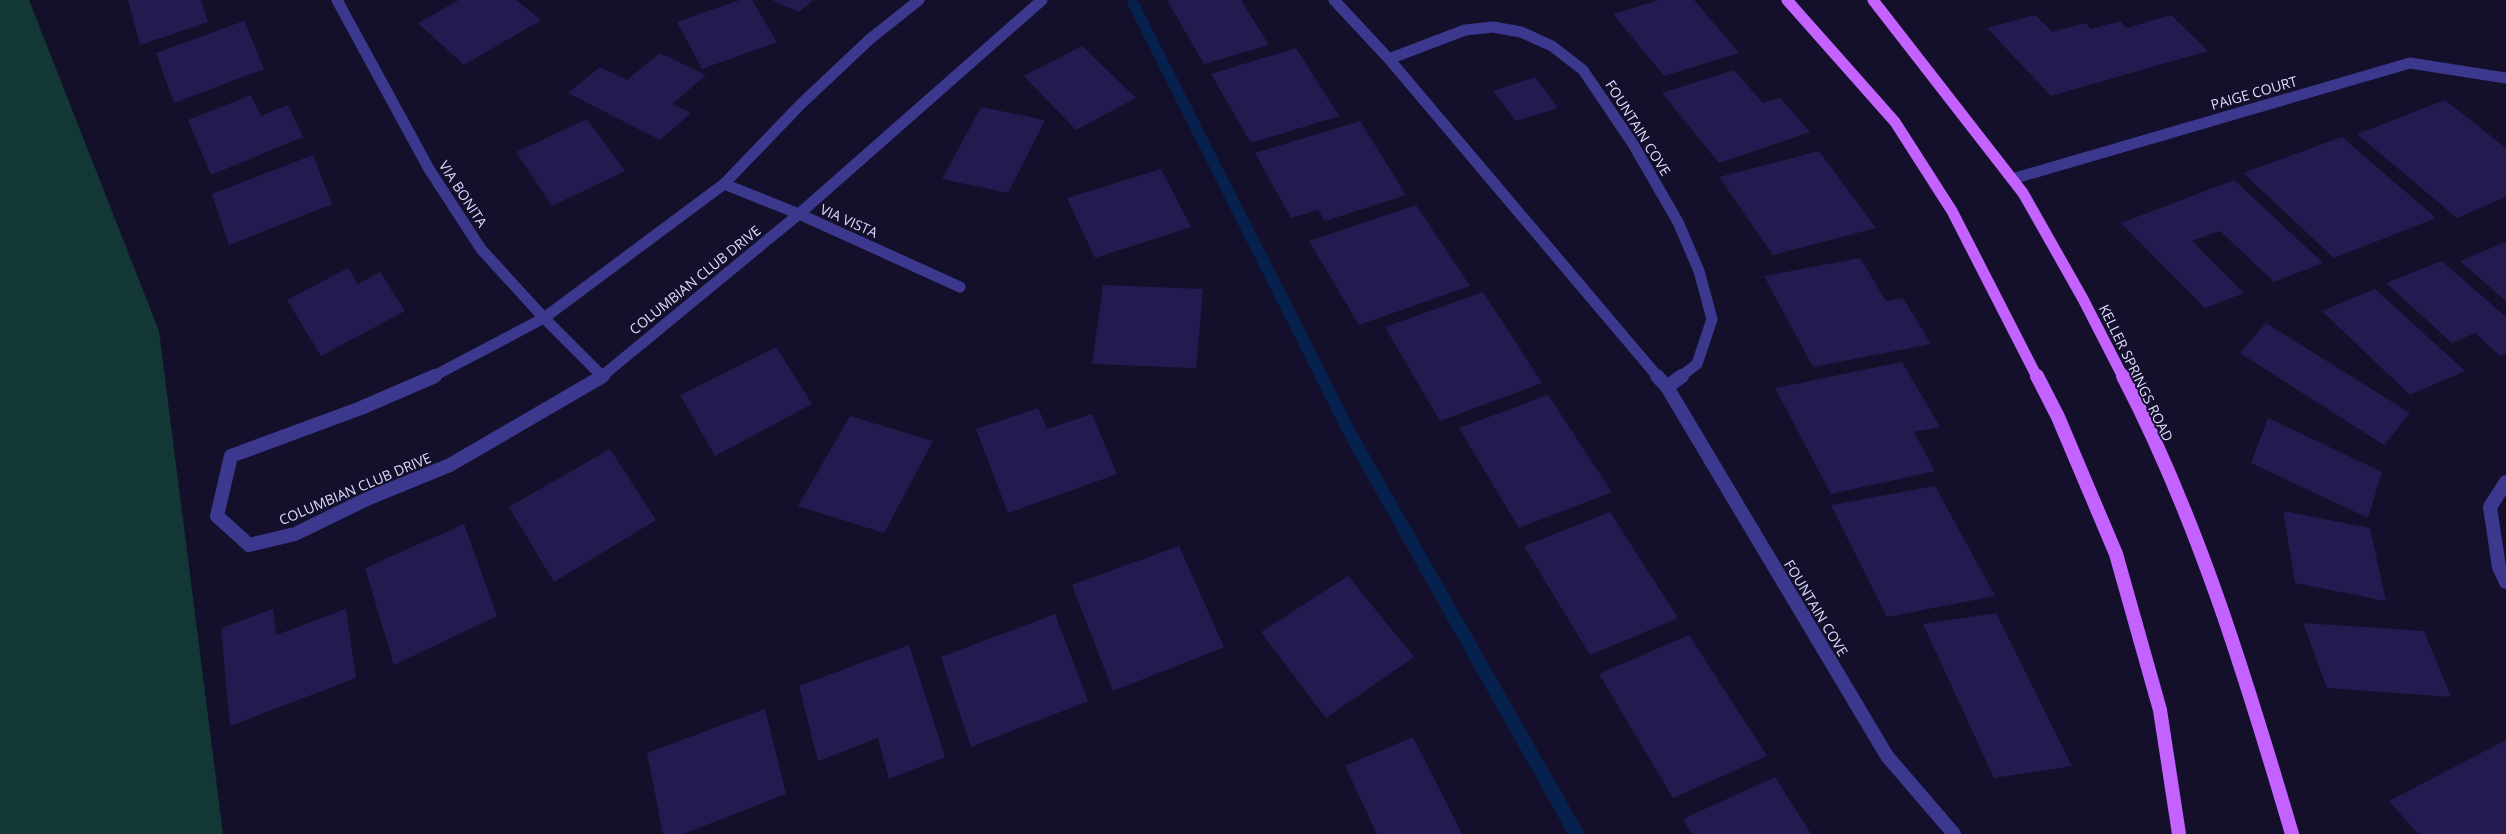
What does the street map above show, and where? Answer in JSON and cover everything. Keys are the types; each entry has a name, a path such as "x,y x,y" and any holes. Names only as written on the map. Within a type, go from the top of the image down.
{"main road":[{"path":"1787,0 1895,122 1952,211 2058,417 2116,554 2160,710 2179,834"},
{"name":"KELLER SPRINGS ROAD","path":"1873,0 2023,193 2083,299 2145,421 2198,546 2250,692 2292,834"}],"street":[{"name":"COLUMBIAN CLUB DRIVE","path":"919,0 870,39 801,104 724,184 544,318 443,372 361,408 231,456 217,516 249,545 295,534 369,498 450,464 602,376 799,214 1042,0"},
{"name":"FOUNTAIN COVE","path":"1334,0 1389,59 1667,387 1887,756 1954,834"},
{"name":"VIA BONITA","path":"342,1 434,177 481,249 544,318 602,376"},
{"name":"FOUNTAIN COVE","path":"1389,59 1465,30 1493,27 1521,32 1552,46 1583,70 1633,144 1678,222 1699,271 1712,319 1697,364 1667,387"},
{"name":"PAIGE COURT","path":"2012,179 2410,63 2506,78"},
{"name":"VIA VISTA","path":"724,184 799,214 960,287"},
{"path":"2506,482 2490,507 2500,567 2506,582"}],"green space":[{"path":"0,0 29,0 159,331 223,834 0,834"}],"building":[{"path":"128,0 201,0 208,22 140,45"},
{"path":"459,0 516,0 541,20 464,65 418,23"},
{"path":"740,0 752,0 777,42 702,69 677,22"},
{"path":"772,0 813,0 799,12"},
{"path":"1167,0 1241,0 1269,45 1204,64"},
{"path":"1659,0 1694,0 1739,53 1664,76 1613,14"},
{"path":"2035,15 2052,32 2085,23 2091,29 2120,21 2127,28 2171,15 2208,51 2051,96 1987,28"},
{"path":"244,21 264,69 174,103 156,53"},
{"path":"1082,46 1136,98 1076,130 1024,76"},
{"path":"1296,48 1339,116 1251,143 1211,74"},
{"path":"660,53 706,75 672,104 691,113 660,140 568,93 600,67 627,80"},
{"path":"1734,70 1763,103 1780,98 1810,132 1719,163 1662,93"},
{"path":"1535,77 1558,108 1516,121 1493,91"},
{"path":"251,95 261,116 288,105 303,137 211,175 188,120"},
{"path":"2445,100 2506,148 2506,197 2457,218 2357,134"},
{"path":"981,107 1045,120 1008,193 942,179"},
{"path":"587,119 625,171 552,206 516,152"},
{"path":"1360,121 1406,195 1325,221 1318,210 1291,218 1255,153"},
{"path":"2342,137 2436,218 2334,258 2243,173"},
{"path":"1819,151 1876,228 1773,255 1719,177"},
{"path":"313,155 332,204 229,245 212,194"},
{"path":"1161,169 1191,227 1095,258 1067,198"},
{"path":"2234,180 2323,263 2274,282 2220,231 2192,241 2244,293 2205,308 2121,223"},
{"path":"1416,205 1470,286 1359,325 1309,241"},
{"path":"2506,242 2506,301 2460,261"},
{"path":"1860,258 1886,301 1903,298 1931,344 1813,367 1764,276"},
{"path":"2442,261 2506,317 2506,353 2500,356 2475,333 2452,343 2386,283"},
{"path":"348,268 358,284 380,272 405,311 321,356 287,300"},
{"path":"1103,285 1203,289 1196,368 1092,364"},
{"path":"2375,289 2465,371 2410,395 2322,311"},
{"path":"1483,292 1542,383 1440,421 1385,327"},
{"path":"2266,323 2410,413 2384,445 2240,353"},
{"path":"776,347 812,404 715,456 680,395"},
{"path":"1902,362 1940,427 1914,432 1935,471 1831,494 1775,388"},
{"path":"1548,395 1612,492 1519,528 1459,428"},
{"path":"1038,408 1047,429 1092,414 1117,474 1008,513 976,429"},
{"path":"850,416 933,441 884,533 798,506"},
{"path":"2268,418 2382,472 2368,518 2251,463"},
{"path":"610,449 656,520 554,582 509,507"},
{"path":"1935,486 1995,596 1887,617 1831,505"},
{"path":"2283,511 2370,528 2386,601 2295,583"},
{"path":"1610,512 1678,618 1590,655 1524,546"},
{"path":"464,524 497,616 394,665 365,568"},
{"path":"1179,546 1224,647 1113,691 1072,585"},
{"path":"1348,576 1414,657 1326,718 1261,632"},
{"path":"273,609 276,635 346,609 356,678 230,726 221,628"},
{"path":"1996,613 2072,766 1994,778 1923,624"},
{"path":"1055,614 1088,701 971,747 941,657"},
{"path":"2303,623 2424,631 2451,697 2327,688"},
{"path":"1689,635 1767,756 1673,798 1599,674"},
{"path":"909,645 945,757 889,779 878,738 818,761 799,686"},
{"path":"765,709 786,794 683,834 663,834 647,753"},
{"path":"1413,737 1462,834 1377,834 1345,766"},
{"path":"2506,740 2506,834 2418,834 2389,801"},
{"path":"1775,777 1811,834 1692,834 1683,819"}],"waterway":[{"path":"1133,3 1352,437 1577,834"}]}
